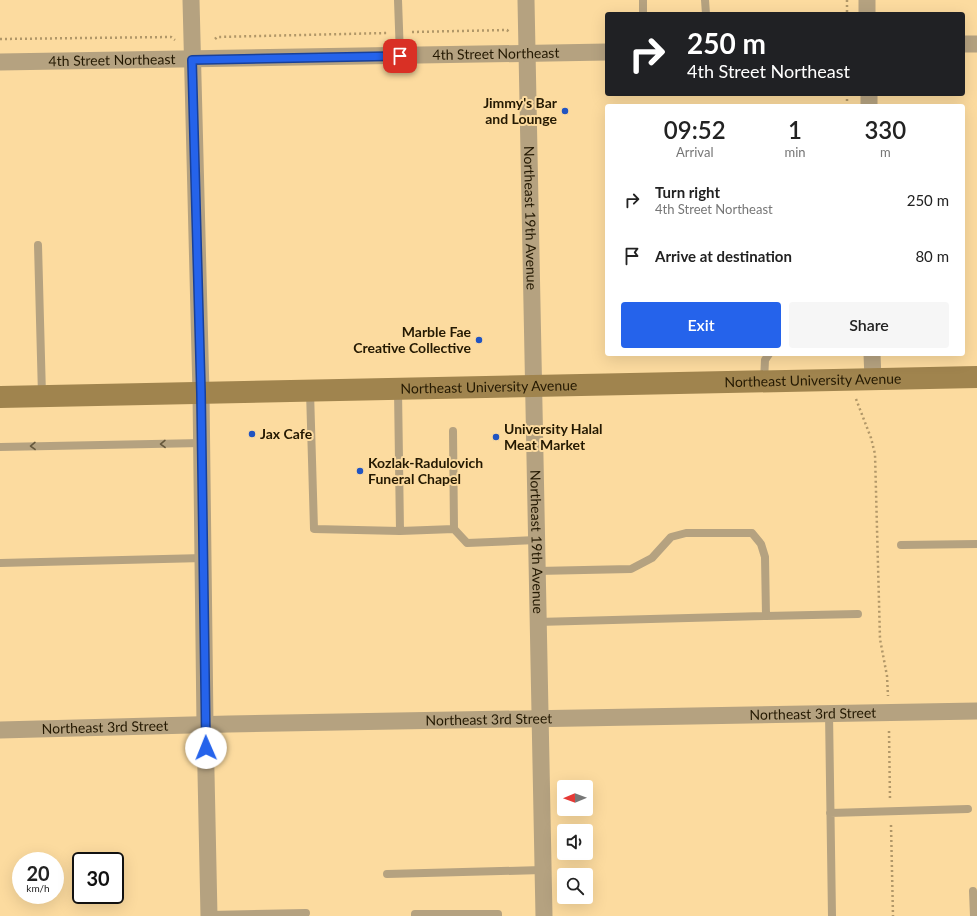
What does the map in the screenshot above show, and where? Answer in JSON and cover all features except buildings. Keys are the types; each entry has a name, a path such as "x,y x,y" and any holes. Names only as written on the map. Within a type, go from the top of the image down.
{"main road":[{"name":"Northeast University Avenue","path":"0,397 977,377"}],"street":[{"path":"191,0 202,443 209,916"},
{"name":"Northeast 19th Avenue","path":"526,0 537,622 544,916"},
{"path":"867,0 867,12"},
{"path":"965,44 977,44"},
{"name":"4th Street Northeast","path":"0,62 605,52"},
{"path":"872,356 873,379"},
{"name":"Northeast 3rd Street","path":"0,730 977,711"}],"lane":[{"path":"398,0 400,56"},
{"path":"643,0 643,12"},
{"path":"705,0 706,12"},
{"path":"38,245 42,396"},
{"path":"764,381 765,360 768,356"},
{"path":"398,389 400,531"},
{"path":"310,391 314,528 400,531 454,529"},
{"path":"453,431 454,529 467,543 536,540"},
{"path":"0,447 202,443"},
{"path":"537,571 632,568 652,558 671,537 686,533 752,533 761,544 765,557 766,616"},
{"path":"902,545 977,544"},
{"path":"0,562 204,558"},
{"path":"537,622 858,614"},
{"path":"829,713 832,916"},
{"path":"830,813 968,809"},
{"path":"387,874 542,870"},
{"path":"973,891 974,916"},
{"path":"209,916 306,914"},
{"path":"415,916 415,914 498,914 498,916"}],"path":[{"path":"847,0 847,12"},
{"path":"215,38 399,32 507,30 509,32"},
{"path":"0,39 171,37 175,40"},
{"path":"856,402 863,415 875,454 880,639 887,676 888,699"}],"place":[{"name":"Jimmy's Bar and Lounge","path":"565,111"},
{"name":"Marble Fae Creative Collective","path":"479,340"},
{"name":"Jax Cafe","path":"252,434"},
{"name":"University Halal Meat Market","path":"496,437"},
{"name":"Kozlak-Radulovich Funeral Chapel","path":"360,471"}],"route":[{"path":"206,748 201,393 192,60 400,56"}]}
